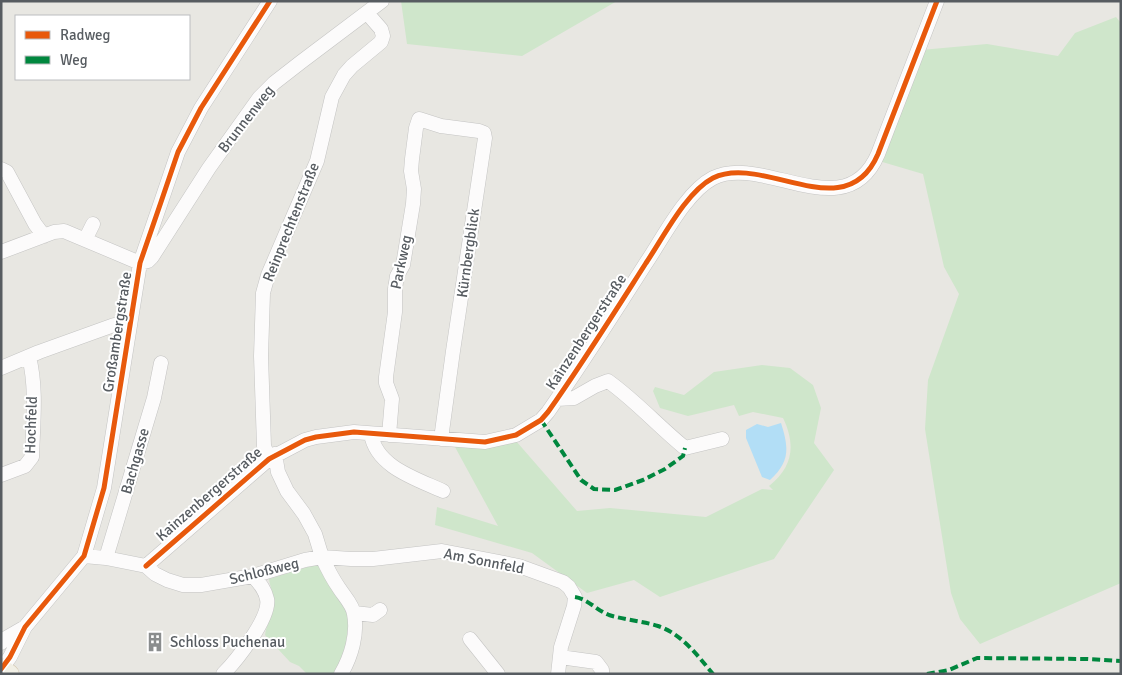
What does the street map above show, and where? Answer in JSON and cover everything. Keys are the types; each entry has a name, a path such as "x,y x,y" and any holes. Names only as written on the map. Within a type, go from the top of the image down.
{"street":[{"name":"Großambergstraße","path":"4,669 25,627 84,556 104,488 140,263 178,152 201,108 270,1"},
{"name":"Brunnenweg","path":"140,263 148,261 152,257 209,168 259,98 274,83 382,1"},
{"name":"Kainzenbergerstraße","path":"146,566 272,457 316,437 354,432 485,442 516,435 541,420 557,399 697,189 725,174 744,173 810,186 832,188 857,180 870,170 878,154 937,1"},
{"name":"Reinprechtenstraße","path":"322,557 315,534 304,514 287,491 272,457 264,446 261,356 263,293 268,275 317,162 332,97 344,75 352,66 381,42 383,36 381,29 367,13"},
{"name":"Parkweg","path":"390,435 392,399 386,383 386,377 395,312 397,276 403,265 413,204 414,189 411,170 416,128 420,119"},
{"name":"Kürnbergblick","path":"420,119 440,126 479,131 484,133 485,138 441,439"},
{"path":"1,169 7,172 44,236"},
{"path":"85,240 93,224"},
{"path":"1,252 54,232 64,231 140,263"},
{"path":"1,368 114,325 130,326"},
{"name":"Hochfeld","path":"1,475 25,466 32,456 33,386 32,369 28,357"},
{"name":"Bachgasse","path":"106,558 154,398 161,363"},
{"path":"557,399 574,398 608,381 649,414 685,448 722,439"},
{"path":"370,434 374,445 390,466 443,491"},
{"name":"Am Sonnfeld","path":"322,557 373,559 442,552 518,566 562,582 574,592 575,597 561,647 558,674"},
{"name":"Schloßweg","path":"84,556 106,558 146,566 155,574 183,585 202,585 253,576 305,560 322,557"},
{"path":"322,557 327,569 349,602 354,614 352,646 349,659 341,674"},
{"path":"222,674 232,664 262,620 267,609 267,599 263,588 253,576"},
{"path":"354,614 373,615 380,610"},
{"name":"Großambergstraße","path":"1,643 25,627"},
{"path":"470,639 498,674"},
{"path":"560,656 596,662 602,670 602,674"}],"green space":[{"path":"401,1 617,1 522,56 407,44"},
{"path":"1116,17 1121,23 1121,583 980,644 960,619 951,593 925,429 928,380 959,294 944,267 923,174 879,161 921,50 987,44 1058,56 1075,33"},
{"path":"762,365 790,368 813,385 821,408 814,443 834,470 774,559 660,597 634,580 587,593 532,553 435,525 437,507 498,526 455,447 493,447 516,441 577,511 610,508 706,517 762,489 773,490 769,486 783,471 790,455 790,437 783,418 753,412 739,416 734,405 688,416 660,408 653,391 655,387 684,395 714,372"},
{"path":"320,563 349,614 343,660 334,674 307,674 299,666 290,662 265,635 274,606 269,579"}],"water":[{"path":"781,423 786,454 781,467 770,480 762,477 746,438 746,430 757,424 768,427"}],"marked path":[{"path":"541,420 581,480 594,489 615,490 643,480 665,469 683,456 685,448"},
{"path":"575,597 584,600 609,615 652,624 667,630 689,646 713,674"},
{"path":"927,674 949,670 977,658 1121,661"}],"cycle path":[{"path":"1,669 10,657 25,627 84,556 104,488 140,263 178,152 201,108 270,1"},
{"path":"146,566 269,459 305,440 354,432 485,442 516,435 541,420 586,357 684,204 703,185 713,178 733,173 755,174 802,185 825,188 846,186 864,176 878,154 937,1"}],"place":[{"name":"Schloss Puchenau","path":"155,642"}]}
